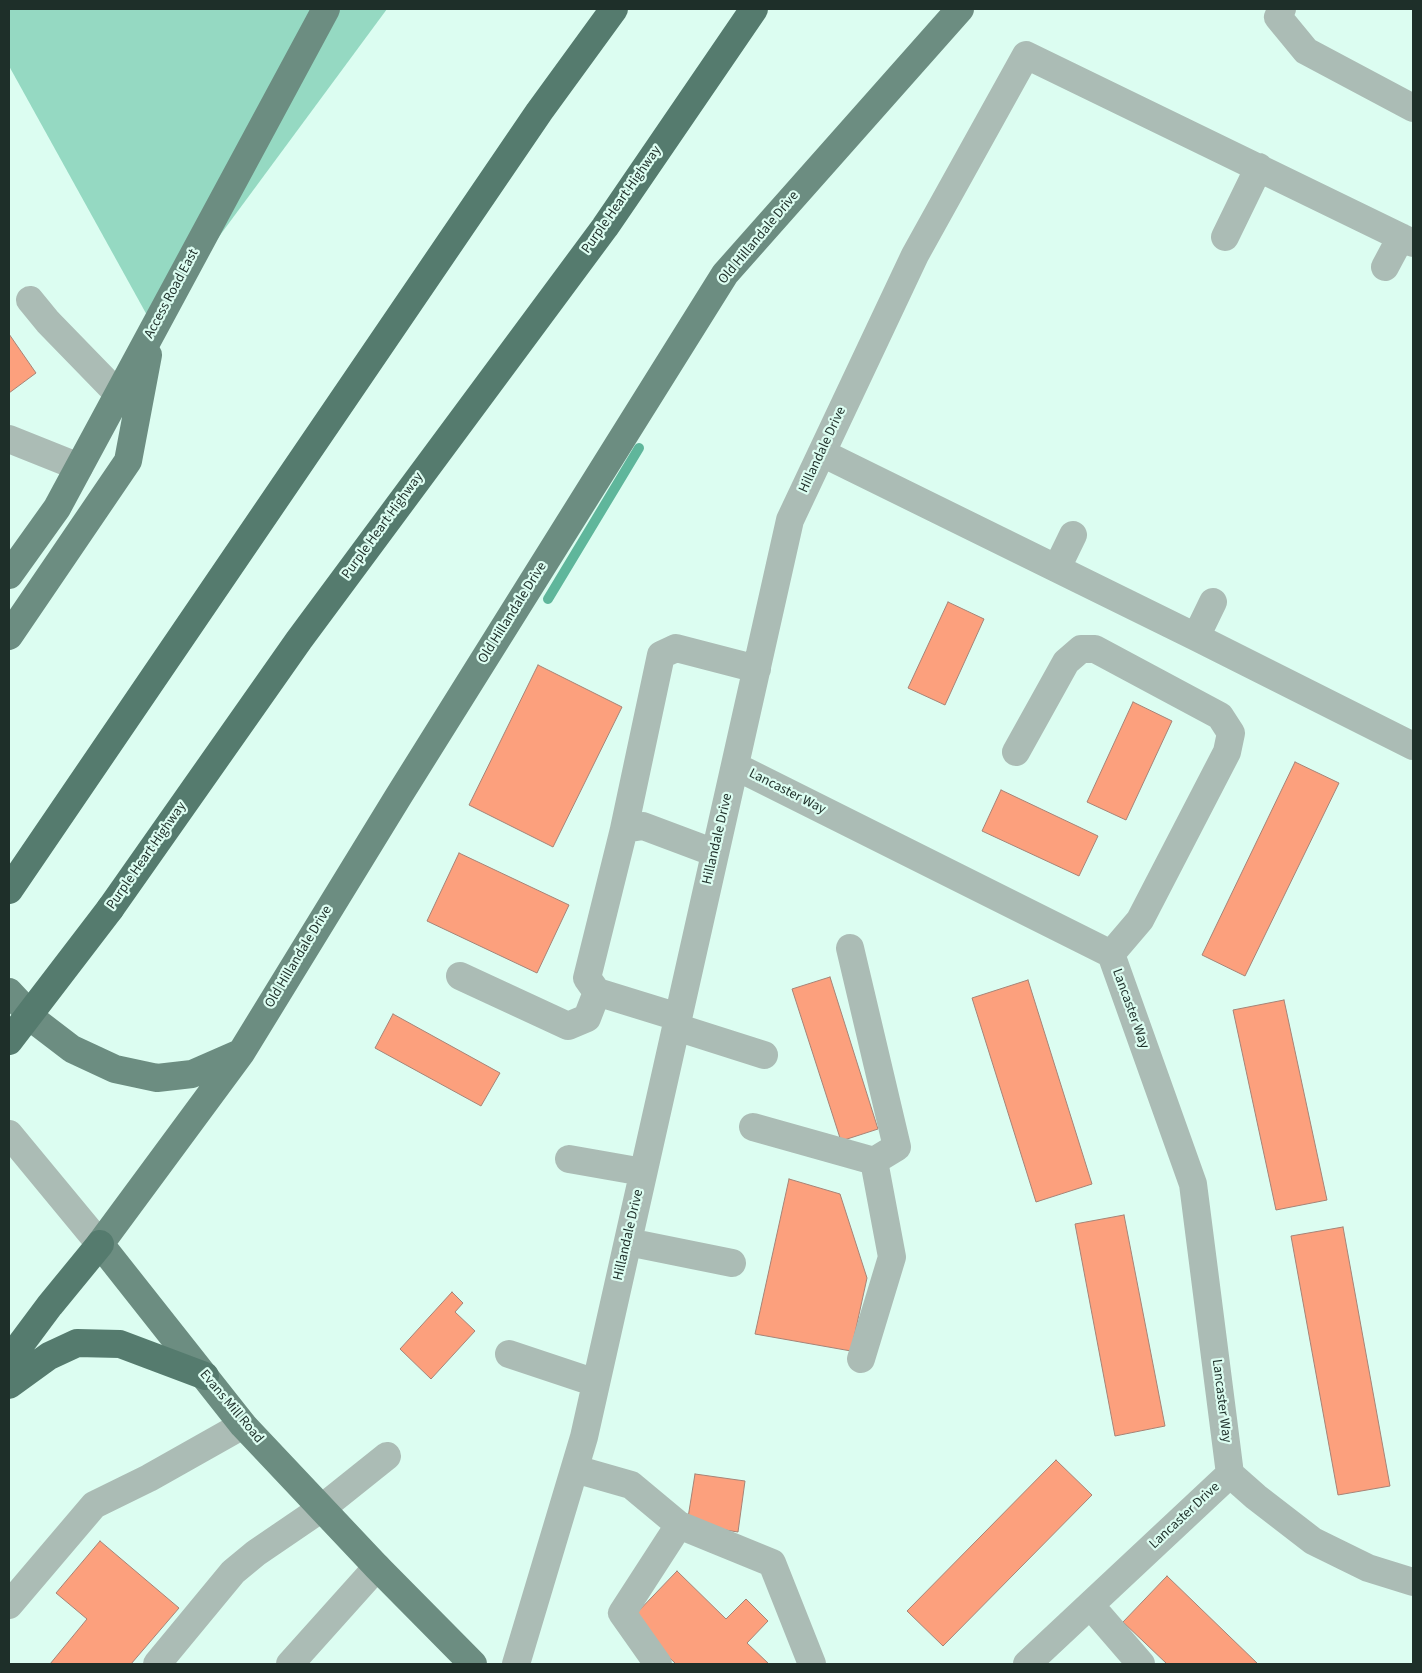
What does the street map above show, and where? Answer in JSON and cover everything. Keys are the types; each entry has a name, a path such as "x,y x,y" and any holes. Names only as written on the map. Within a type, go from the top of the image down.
{"highway":[{"path":"9,890 534,120 614,9"},
{"name":"Purple Heart Highway","path":"9,1041 110,909 299,640 605,227 754,9"},
{"path":"9,1360 50,1305 100,1244"},
{"path":"9,1385 49,1356 77,1343 120,1344 205,1376"}],"main road":[{"name":"Access Road East","path":"9,575 57,508 326,9"},
{"name":"Old Hillandale Drive","path":"100,1244 241,1053 403,788 726,274 960,9"},
{"path":"9,636 128,461 152,331"},
{"path":"9,992 38,1023 72,1049 115,1069 157,1078 192,1074 241,1053"},
{"name":"Evans Mill Road","path":"100,1244 243,1425 473,1664"}],"street":[{"path":"1277,11 1306,51 1413,108"},
{"name":"Hillandale Drive","path":"516,1664 575,1469 596,1383 790,520 915,254 1026,54 1259,167"},
{"path":"1225,237 1259,167 1407,240 1385,266"},
{"path":"30,300 48,322 118,394"},
{"path":"9,439 79,467"},
{"path":"822,453 1413,746"},
{"path":"1057,568 1073,535"},
{"path":"1196,637 1214,602"},
{"path":"757,669 676,648 661,655 624,829 587,978 597,992 764,1055"},
{"path":"1016,752 1066,662 1081,649 1095,649 1220,716 1231,733 1227,752 1140,920 1111,954"},
{"name":"Lancaster Way","path":"735,766 1111,954 1193,1184 1230,1474"},
{"path":"624,829 643,826 715,853"},
{"path":"753,1127 874,1161 897,1147 850,948"},
{"path":"460,976 568,1026 587,1018 597,992"},
{"name":"Evans Mill Road","path":"9,1134 100,1244"},
{"path":"569,1159 644,1172"},
{"path":"861,1359 892,1257 874,1161"},
{"path":"628,1242 732,1263"},
{"path":"509,1354 596,1383"},
{"path":"9,1605 94,1505 149,1478 243,1425"},
{"path":"157,1664 233,1572 256,1553 322,1508 387,1456"},
{"path":"575,1469 631,1485 679,1525 772,1563 812,1664"},
{"name":"Lancaster Drive","path":"1027,1664 1230,1474 1256,1497 1313,1541 1368,1568 1413,1582"},
{"path":"658,1664 622,1613 679,1525"},
{"path":"290,1664 377,1566"},
{"path":"1090,1606 1141,1664"}],"green space":[{"path":"9,9 387,9 153,326 9,66"}],"building":[{"path":"9,334 36,373 9,393"},
{"path":"948,602 984,619 945,705 908,688"},
{"path":"538,665 622,707 553,847 469,805"},
{"path":"1133,702 1172,721 1126,820 1087,802"},
{"path":"1295,762 1339,783 1245,976 1202,955"},
{"path":"1001,790 1098,836 1079,876 982,831"},
{"path":"459,853 569,905 537,973 427,921"},
{"path":"830,977 878,1129 841,1141 792,989"},
{"path":"1028,980 1092,1184 1036,1202 972,998"},
{"path":"1284,1000 1327,1200 1276,1210 1233,1010"},
{"path":"393,1014 500,1073 481,1106 375,1048"},
{"path":"789,1179 840,1194 867,1278 851,1351 755,1334"},
{"path":"1124,1215 1165,1426 1115,1436 1075,1224"},
{"path":"1343,1227 1390,1486 1338,1495 1291,1236"},
{"path":"452,1292 463,1303 455,1312 475,1331 431,1379 400,1349"},
{"path":"1056,1460 1092,1495 943,1646 907,1611"},
{"path":"695,1474 745,1481 738,1532 687,1524"},
{"path":"100,1541 179,1608 131,1664 50,1664 87,1619 56,1593"},
{"path":"677,1571 726,1619 746,1599 768,1621 747,1643 769,1664 676,1664 630,1620"},
{"path":"1167,1576 1258,1664 1167,1664 1123,1622"}],"waterway":[{"path":"548,599 639,448"}]}
